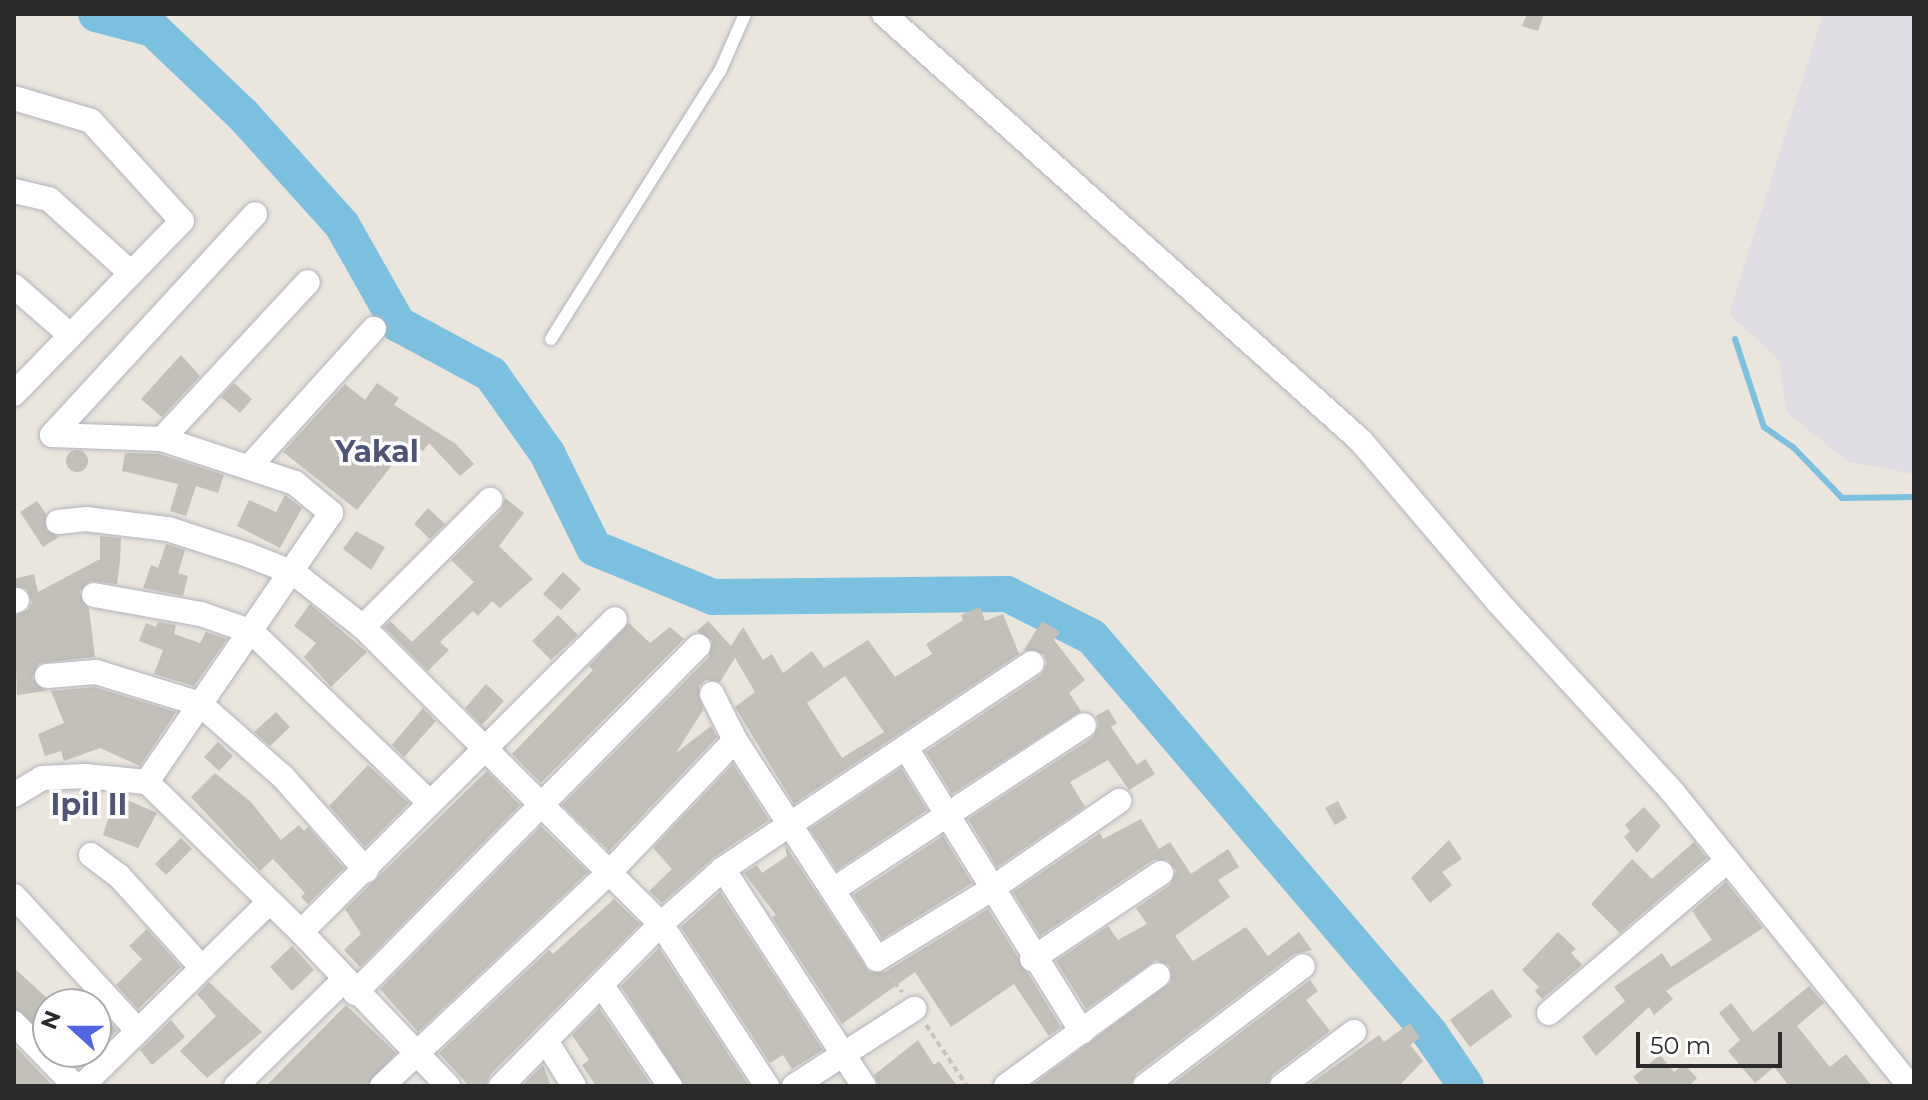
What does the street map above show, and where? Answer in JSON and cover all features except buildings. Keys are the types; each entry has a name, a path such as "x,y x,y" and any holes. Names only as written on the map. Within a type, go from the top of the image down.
{"street":[{"path":"884,14 1361,441 1728,860 1910,1086"},
{"path":"14,98 91,121 182,221 14,394"},
{"path":"14,191 49,199 131,273"},
{"path":"147,782 294,573 331,513 295,483 162,439 52,435 255,214"},
{"path":"162,439 308,282"},
{"path":"14,286 70,335"},
{"path":"250,466 374,329"},
{"path":"363,627 490,500"},
{"path":"58,522 86,519 168,529 294,573 363,627 487,746 661,924 767,1086"},
{"path":"94,595 201,614 252,632 429,802"},
{"path":"301,932 615,619"},
{"path":"236,1086 350,986 543,805 698,646"},
{"path":"501,1086 548,1044 661,924 723,869 1032,663"},
{"path":"47,676 96,672 200,704 283,777 366,870"},
{"path":"712,694 735,740 877,959 990,890 1119,801"},
{"path":"833,890 1084,725"},
{"path":"382,1086 609,873 735,740"},
{"path":"906,748 1032,959 1082,1032"},
{"path":"14,795 42,778 85,776 147,782 267,904 301,932 448,1086"},
{"path":"91,855 119,876 202,968"},
{"path":"1549,1013 1728,860"},
{"path":"723,869 864,1086"},
{"path":"1032,959 1161,873"},
{"path":"14,896 138,1031"},
{"path":"82,1086 267,904"},
{"path":"1145,1086 1303,966"},
{"path":"1006,1086 1158,975"},
{"path":"603,987 670,1086"},
{"path":"794,1086 914,1009"},
{"path":"14,1023 75,1086"},
{"path":"1282,1086 1354,1032"},
{"path":"548,1044 574,1086"}],"lane":[{"path":"551,339 720,71 745,14"}],"path":[{"path":"877,959 967,1086"}],"shaded area":[{"path":"1823,14 1914,14 1914,474 1849,462 1787,413 1779,360 1729,314"}],"waterway":[{"path":"96,14 153,29 243,115 342,225 398,324 491,374 547,453 594,548 713,597 1007,594 1092,637 1429,1032 1466,1086"},
{"path":"1735,339 1764,427 1793,447 1842,498 1914,497"}],"district":[{"name":"Yakal","path":"377,452"},
{"name":"Ipil II","path":"89,805"}]}
